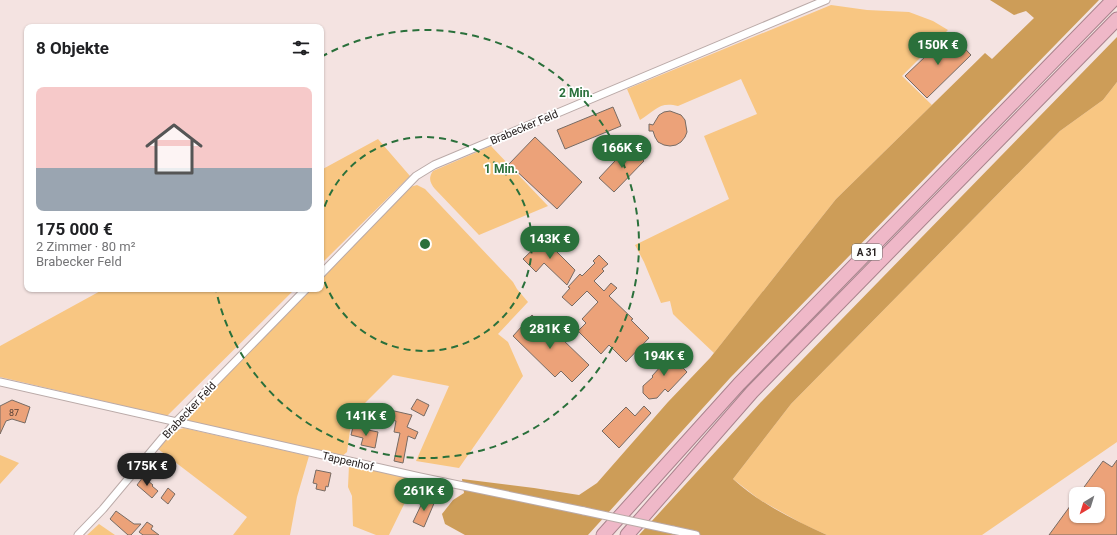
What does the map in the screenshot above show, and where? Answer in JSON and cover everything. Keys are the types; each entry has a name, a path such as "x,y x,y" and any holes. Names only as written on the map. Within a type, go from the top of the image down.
{"highway":[{"name":"A 31","path":"603,535 739,384 1113,0"},
{"name":"A 31","path":"628,535 752,392 1117,19"}],"street":[{"name":"Brabecker Feld","path":"324,271 416,176 434,165 826,0"},
{"name":"Brabecker Feld","path":"78,535 103,509 175,423 303,292"},
{"name":"Tappenhof","path":"0,382 175,423 420,477 696,535"}],"shaded area":[{"path":"990,0 1099,0 730,378 588,535 465,535 445,524 442,514 453,500 464,493 462,479 579,495 597,483 668,402 710,358 836,199 985,53 992,59 1034,18 1026,11 1014,15"},
{"path":"831,5 867,10 909,12 933,21 948,30 902,76 932,105 836,199 714,353 673,314 670,301 661,303 644,262 635,245 729,199 704,136 757,114 741,79 678,106 662,106 640,120 627,89"},
{"path":"1117,37 1117,82 1103,100 1060,131 791,404 733,479 765,503 827,535 639,535 761,402"},
{"path":"1117,82 1117,442 982,535 827,535 803,524 760,500 733,479 791,404 1060,131 1103,100"},
{"path":"378,139 410,176 324,261 324,168"},
{"path":"491,146 548,206 479,235 435,189 430,178 433,171"},
{"path":"417,185 425,189 513,282 528,302 498,334 508,342 523,376 459,468 416,461 449,386 393,375 352,416 347,452 341,457 189,422 186,417 188,413 307,292 324,292 324,274 410,187"},
{"path":"99,292 292,292 167,416 0,377 0,346"},
{"path":"184,428 309,456 297,497 290,535 233,535 247,517 158,449 174,431"},
{"path":"0,455 19,463 0,484"},
{"path":"349,465 409,478 413,483 389,535 376,535 353,526 352,496 348,487"},
{"path":"99,524 115,535 87,535"}],"building":[{"path":"950,33 971,55 927,98 905,76"},
{"path":"613,107 621,126 565,149 557,130"},
{"path":"670,111 681,115 685,120 687,132 681,142 670,146 658,142 653,131 649,131 649,124 653,125 659,115"},
{"path":"535,137 582,182 557,209 509,164"},
{"path":"629,146 644,161 614,192 599,178"},
{"path":"546,237 558,249 556,251 575,270 567,285 544,263 536,272 523,259"},
{"path":"599,255 608,264 602,269 604,271 594,281 604,291 611,283 617,288 609,296 633,319 631,320 649,338 626,362 609,345 601,354 578,331 586,323 582,319 598,302 587,291 572,306 562,297 570,288 568,287 580,274 582,276 595,263 593,261"},
{"path":"532,315 560,342 562,339 589,365 572,382 561,371 555,377 513,336"},
{"path":"666,351 687,372 668,392 665,389 657,398 649,399 643,393 643,386 653,377 652,376 662,365 657,360"},
{"path":"417,399 429,405 424,416 411,409"},
{"path":"12,400 30,407 25,423 12,419 6,421 0,434 0,406"},
{"path":"644,406 651,413 619,448 602,431 626,407 635,416"},
{"path":"390,410 412,415 407,427 418,432 415,439 408,436 403,463 394,461 400,433 394,432 396,421 388,419"},
{"path":"353,427 378,432 375,448 361,445 363,438 351,435"},
{"path":"1117,460 1117,535 1049,535 1069,508 1069,523 1105,523 1105,487 1084,487 1103,461 1112,467"},
{"path":"316,470 331,473 328,487 326,486 325,491 316,489 317,484 313,483"},
{"path":"143,477 158,491 152,498 137,485"},
{"path":"168,488 175,494 168,504 161,498"},
{"path":"426,497 435,501 424,527 413,522"},
{"path":"116,511 134,524 141,524 131,535 128,535 110,519"},
{"path":"147,522 153,526 151,529 159,535 143,535 139,532"}]}
